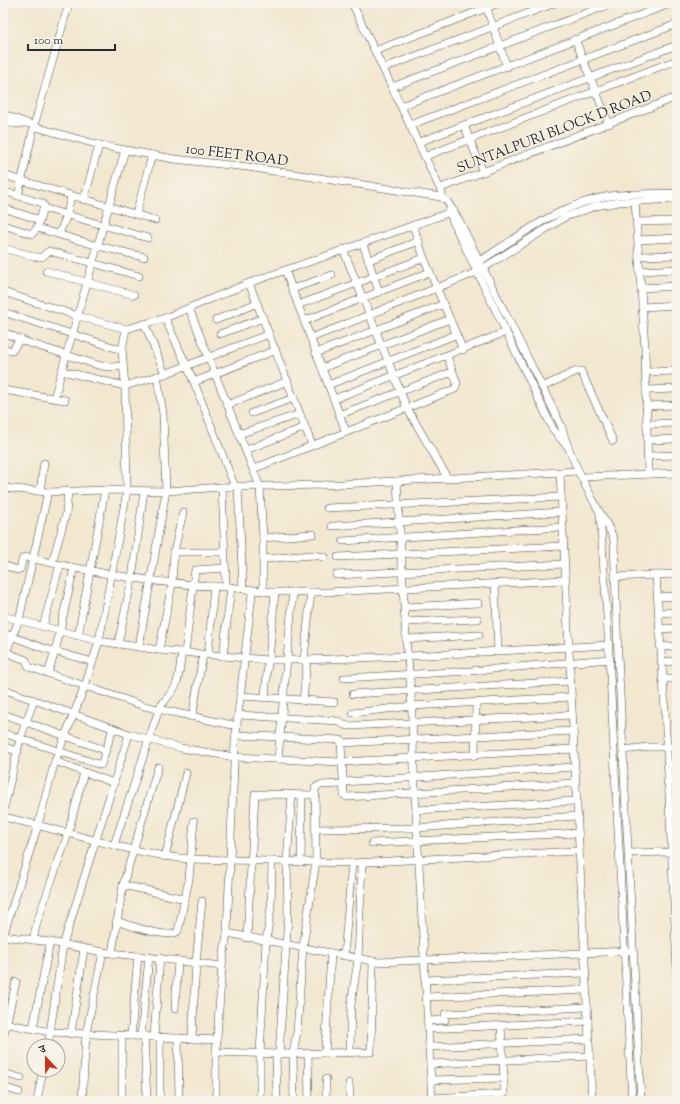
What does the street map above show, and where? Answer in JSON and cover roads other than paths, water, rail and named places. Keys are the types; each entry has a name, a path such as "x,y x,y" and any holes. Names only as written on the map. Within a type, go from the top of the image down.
{"street":[{"path":"18,196 34,126 70,3"},
{"path":"352,3 441,188 452,212 453,222 542,387 561,426 566,445 599,512 609,527 614,541 614,577 641,1101"},
{"path":"356,11 359,3"},
{"path":"375,51 486,5 499,3"},
{"path":"384,68 555,3"},
{"path":"392,87 613,3"},
{"path":"401,106 507,67 575,39 672,3"},
{"path":"486,5 507,67"},
{"path":"410,125 677,24"},
{"path":"575,39 609,124"},
{"path":"419,142 677,45"},
{"path":"426,156 677,60"},
{"name":"SUNTALPURI BLOCK D ROAD","path":"441,188 677,97"},
{"name":"100 FEET ROAD","path":"3,114 34,126 99,145 125,150 152,155 248,167 446,199"},
{"name":"100 FEET ROAD","path":"3,121 14,124 26,123"},
{"path":"464,125 482,172"},
{"path":"84,200 99,145"},
{"path":"54,398 94,263 125,150"},
{"path":"136,214 152,155"},
{"path":"3,175 155,220"},
{"path":"3,191 42,203 43,208 38,228 32,234 3,225"},
{"path":"478,267 550,218 575,206 609,196 677,193"},
{"path":"59,234 67,215 71,196"},
{"path":"310,338 437,288 478,267 565,217 596,206 635,201 677,199"},
{"path":"635,201 646,390 648,474"},
{"path":"3,208 40,220"},
{"path":"43,208 148,238"},
{"path":"3,292 78,316 126,329 145,325 285,270 452,212"},
{"path":"637,222 677,220"},
{"path":"413,225 424,258 444,304 455,335 463,350"},
{"path":"38,228 98,246 144,257"},
{"path":"638,240 677,238"},
{"path":"369,260 418,241"},
{"path":"363,244 379,292"},
{"path":"3,248 36,257 43,256 48,251 139,276"},
{"path":"343,249 407,408 448,479"},
{"path":"639,256 677,254"},
{"path":"298,305 424,258"},
{"path":"478,267 506,332 553,429 566,445"},
{"path":"640,271 677,269"},
{"path":"285,270 346,432"},
{"path":"46,271 134,295"},
{"path":"304,320 430,272"},
{"path":"292,290 332,275"},
{"path":"249,284 312,444"},
{"path":"641,288 677,286"},
{"path":"216,320 257,303"},
{"path":"316,353 444,304"},
{"path":"642,307 677,305"},
{"path":"189,308 260,487 263,538 263,590"},
{"path":"3,312 122,350"},
{"path":"164,318 185,366 194,382 237,487 247,589 252,594 236,735 227,933 222,966 216,1052 216,1101"},
{"path":"220,334 263,318"},
{"path":"322,368 450,319"},
{"path":"145,325 165,374"},
{"path":"126,329 122,350 122,366 125,386 127,491 99,641 85,686 55,761 38,825 3,936 50,942 103,952 222,966"},
{"path":"3,332 101,366 122,366"},
{"path":"334,399 506,332"},
{"path":"62,371 125,386 165,374 269,334"},
{"path":"328,385 455,335"},
{"path":"3,348 12,351 20,339"},
{"path":"194,382 276,350"},
{"path":"253,469 312,444 455,389 457,383 447,356"},
{"path":"542,387 577,370 581,371 613,441"},
{"path":"645,372 677,371"},
{"path":"339,415 452,372"},
{"path":"139,647 166,491 164,414 157,376"},
{"path":"227,404 288,381"},
{"path":"646,390 677,389"},
{"path":"3,390 65,400"},
{"path":"252,413 294,398"},
{"path":"646,406 677,405"},
{"path":"239,434 300,414"},
{"path":"647,424 677,423"},
{"path":"246,450 305,427"},
{"path":"647,440 677,439"},
{"path":"647,456 677,455"},
{"path":"3,660 19,620 34,559 44,492 44,463"},
{"path":"560,473 578,851 585,953 592,1101"},
{"path":"3,488 44,492 105,490 166,491 222,487 398,482 560,473 677,473"},
{"path":"398,482 406,639 409,656 415,758 414,777 417,841 432,1100 504,1098 500,1026"},
{"path":"222,487 225,568 229,587 223,656"},
{"path":"78,636 105,490"},
{"path":"118,644 132,578 144,491"},
{"path":"52,563 66,514 68,492"},
{"path":"327,508 561,497"},
{"path":"159,650 172,584 174,552 183,512"},
{"path":"332,526 562,512"},
{"path":"599,512 603,536 610,659 632,1101"},
{"path":"343,541 562,528"},
{"path":"263,538 313,534"},
{"path":"338,558 401,553 563,546"},
{"path":"174,552 224,552"},
{"path":"263,559 313,555 325,557"},
{"path":"3,565 17,570 20,568 23,558 34,559 90,572 172,584 229,587 275,592 311,592 565,580"},
{"path":"336,575 402,570 564,564"},
{"path":"43,626 60,565"},
{"path":"48,673 55,652 74,568"},
{"path":"114,845 159,709 164,699 175,687 184,653 195,570 225,568"},
{"path":"614,577 677,574"},
{"path":"656,575 669,813 673,831 677,969"},
{"path":"495,583 498,652"},
{"path":"192,717 206,655 214,586"},
{"path":"265,697 275,592"},
{"path":"278,759 293,592"},
{"path":"303,701 311,592"},
{"path":"657,597 677,596"},
{"path":"405,607 478,602"},
{"path":"658,613 677,612"},
{"path":"3,616 99,641 184,653 268,660 409,656 568,649 609,645"},
{"path":"405,622 478,619"},
{"path":"658,629 677,628"},
{"path":"3,633 55,652 93,662"},
{"path":"406,639 479,635"},
{"path":"660,647 677,646"},
{"path":"5,652 26,660 29,667 85,686 159,709 237,726"},
{"path":"344,678 410,673 470,671 610,659"},
{"path":"661,662 677,661"},
{"path":"662,680 677,678"},
{"path":"353,694 570,681"},
{"path":"3,688 129,734 181,748 235,757 342,762 475,756 573,749"},
{"path":"240,696 265,697 283,700 334,702"},
{"path":"353,713 412,706 571,697"},
{"path":"3,812 20,739 34,700"},
{"path":"475,756 476,703"},
{"path":"3,714 64,737 105,750"},
{"path":"238,715 339,721 344,725 572,715"},
{"path":"344,725 341,741 344,795 347,797 575,784"},
{"path":"3,733 97,765 102,763 113,728"},
{"path":"236,735 341,741 572,731"},
{"path":"50,1038 64,945 129,734"},
{"path":"3,746 18,752"},
{"path":"623,750 648,747 677,747"},
{"path":"55,761 114,783"},
{"path":"667,765 677,764"},
{"path":"112,953 123,885 158,767"},
{"path":"294,1101 293,1053 297,1032 304,947 316,861 315,788 318,785 414,777 574,767"},
{"path":"33,940 68,834 84,772"},
{"path":"165,857 186,773"},
{"path":"668,782 677,781"},
{"path":"247,938 256,794 316,795"},
{"path":"277,1101 278,1054 288,916 287,862 292,794"},
{"path":"301,862 302,794"},
{"path":"416,810 576,801"},
{"path":"669,813 677,813"},
{"path":"316,829 417,828 577,816"},
{"path":"3,818 38,825 68,834 165,857 189,859 352,863 578,851"},
{"path":"116,921 163,934 176,934 178,931 189,879 189,859 194,821"},
{"path":"372,843 578,833"},
{"path":"628,854 673,850"},
{"path":"260,1101 260,1054 266,942 271,907 272,861"},
{"path":"350,1053 351,1005 358,959 362,862"},
{"path":"344,956 352,863"},
{"path":"123,885 185,899"},
{"path":"192,1039 196,963 202,901"},
{"path":"227,933 266,942 304,947 373,961 633,951"},
{"path":"33,1028 50,942"},
{"path":"71,1034 84,949"},
{"path":"82,1101 86,1034 103,952"},
{"path":"325,1053 331,953"},
{"path":"131,1036 138,956"},
{"path":"146,1101 143,1036 149,957"},
{"path":"160,958 157,1037 160,1101"},
{"path":"176,1009 178,961"},
{"path":"216,1052 260,1054 308,1052 369,1053 373,1050 373,961"},
{"path":"425,980 586,973"},
{"path":"3,1038 5,1023 16,982"},
{"path":"426,997 586,990"},
{"path":"428,1021 445,1020 445,1014 587,1007"},
{"path":"428,1030 588,1021"},
{"path":"5,1023 51,1032 71,1034 217,1040"},
{"path":"122,1035 122,1101"},
{"path":"178,1038 179,1101"},
{"path":"429,1047 589,1039"},
{"path":"308,1052 309,1101"},
{"path":"430,1064 590,1056"},
{"path":"3,1073 21,1078"},
{"path":"37,1101 41,1078"},
{"path":"431,1080 504,1078"},
{"path":"326,1079 326,1101"},
{"path":"349,1083 350,1101"},
{"path":"3,1087 19,1092"}]}
